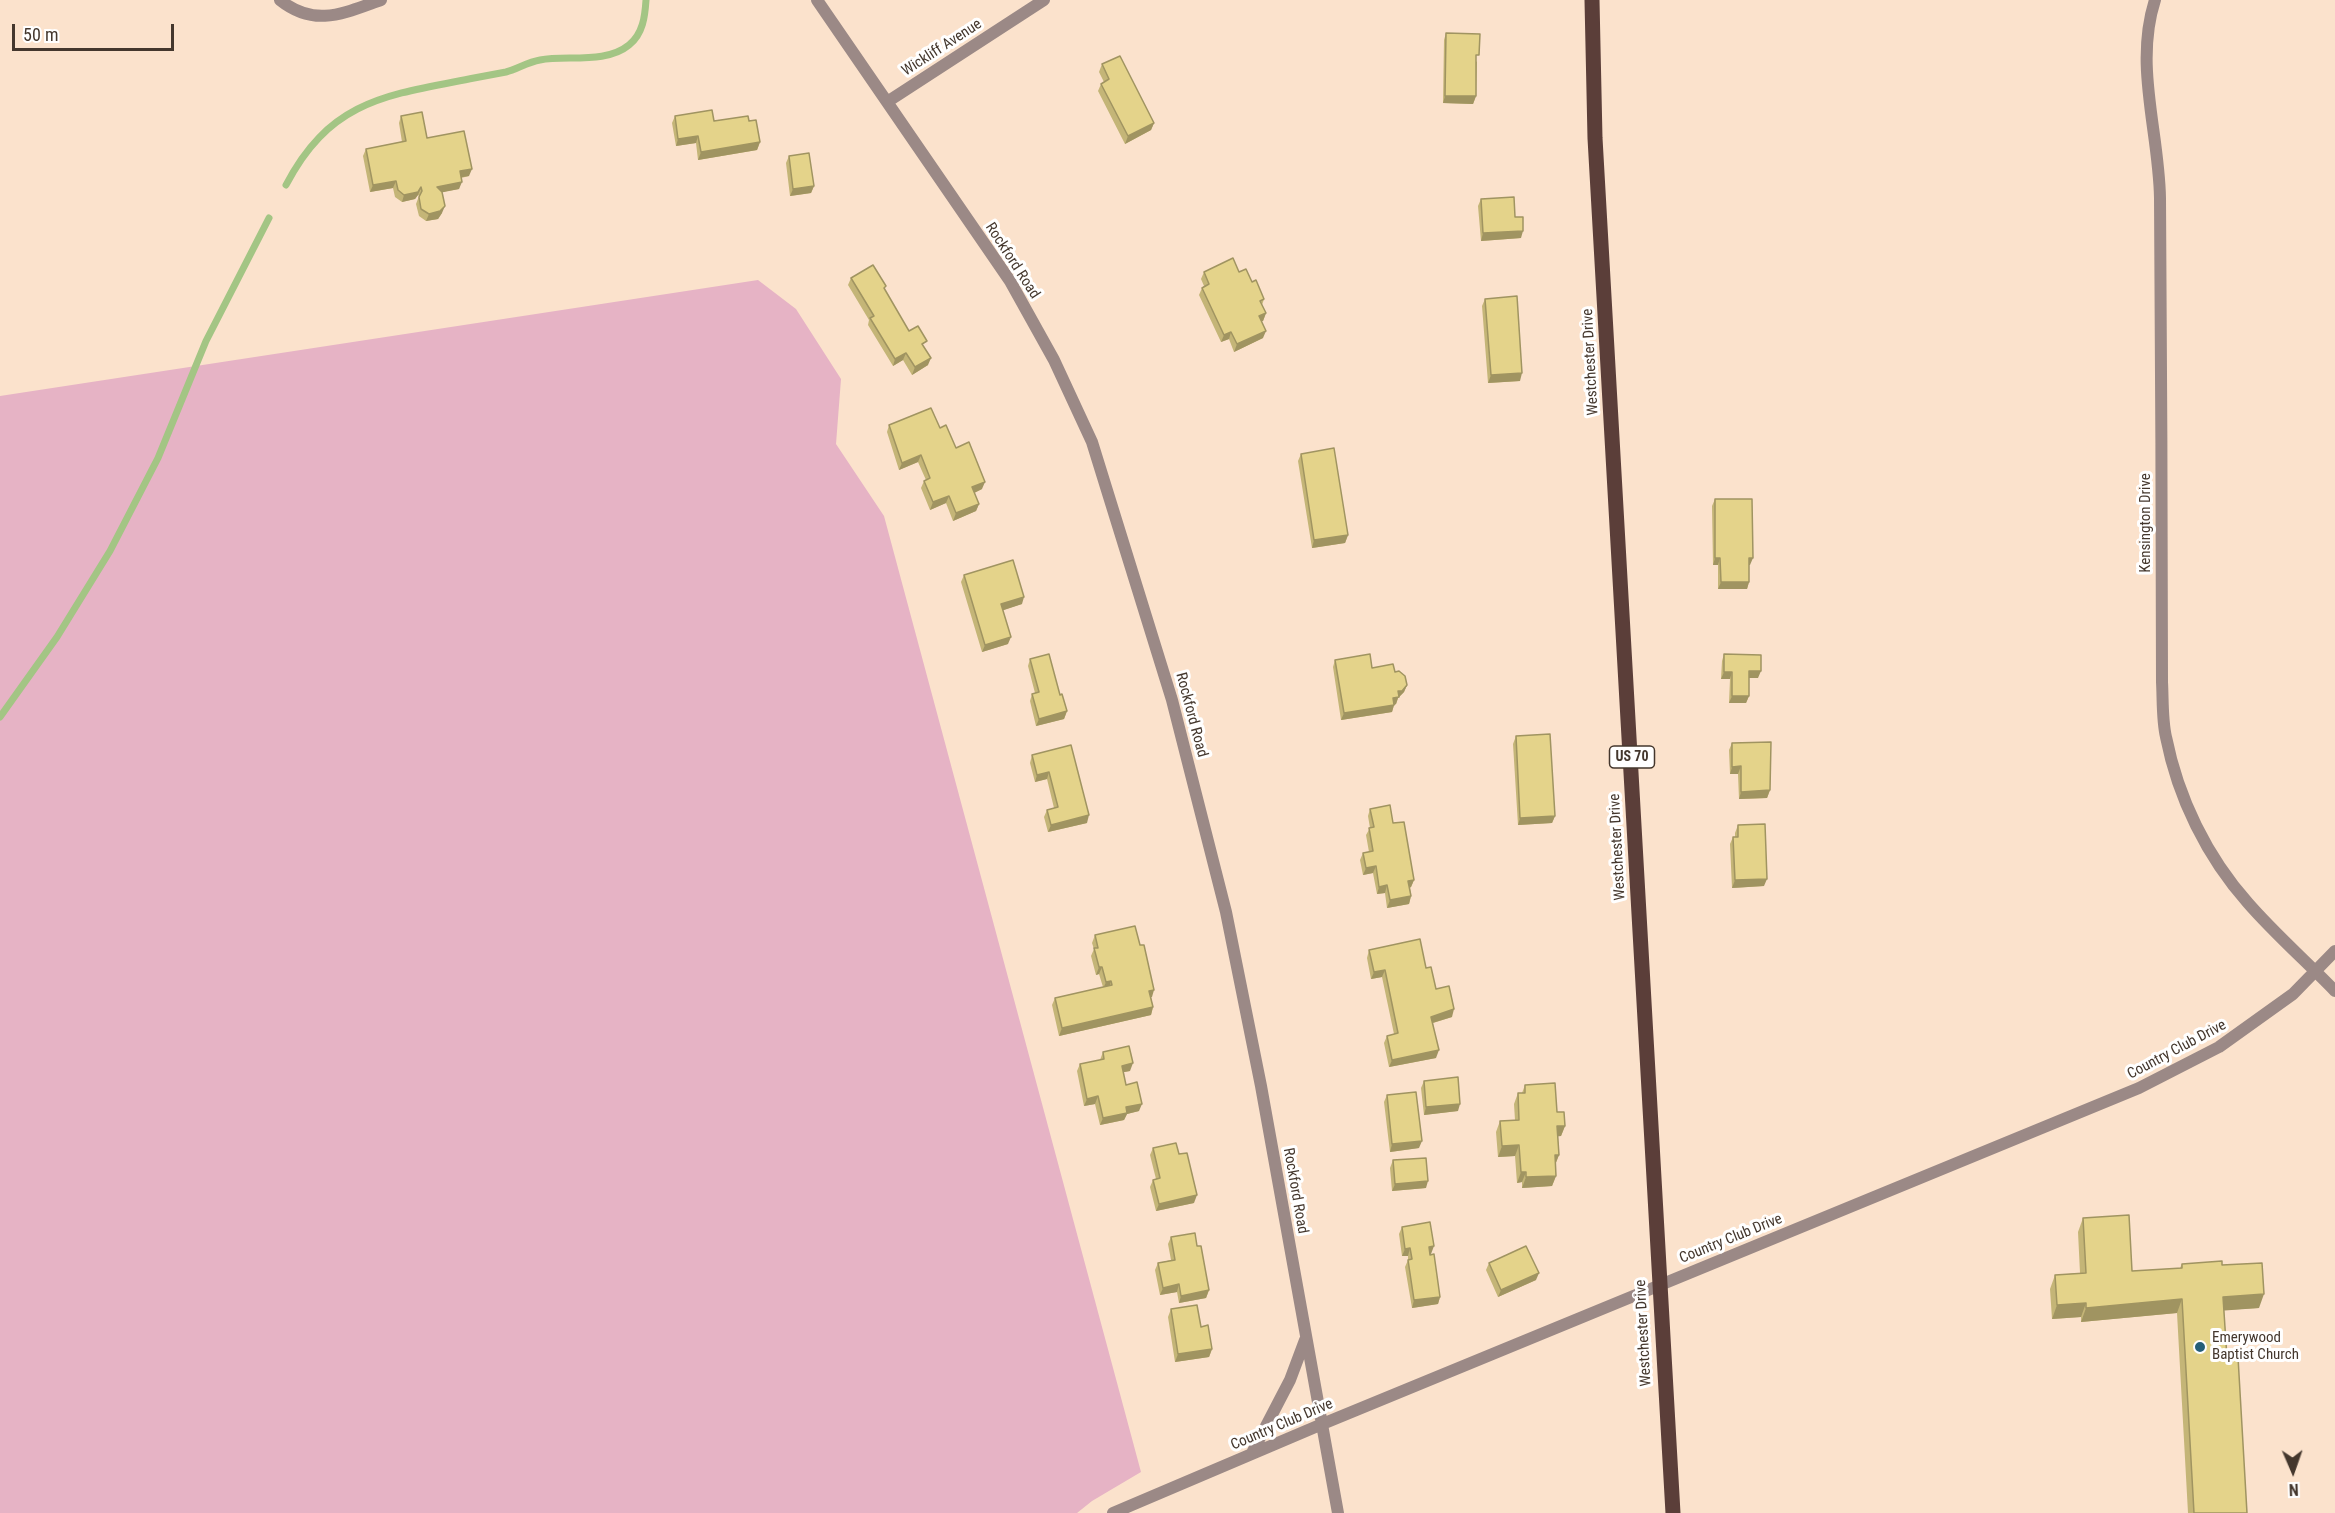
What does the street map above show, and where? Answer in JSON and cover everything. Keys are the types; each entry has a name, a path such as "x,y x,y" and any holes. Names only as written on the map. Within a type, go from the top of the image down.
{"main road":[{"name":"Westchester Drive","path":"1592,0 1595,138 1673,1513"}],"street":[{"path":"280,0 292,9 310,16 337,16 381,0"},
{"name":"Rockford Road","path":"816,0 1010,281 1054,360 1092,442 1172,700 1226,912 1262,1086 1320,1425 1338,1513"},
{"name":"Wickliff Avenue","path":"887,102 1044,0"},
{"name":"Kensington Drive","path":"2155,0 2149,18 2147,87 2160,194 2162,682 2165,736 2183,796 2214,857 2248,902 2335,991"},
{"name":"Country Club Drive","path":"1113,1513 1252,1453 2139,1088 2219,1047 2293,994 2335,951"},
{"path":"1252,1453 1290,1380 1305,1339"}],"shaded area":[{"path":"758,280 796,309 841,379 836,444 884,516 1141,1472 1092,1501 1077,1513 0,1513 0,396"}],"building":[{"path":"1446,33 1480,34 1479,55 1476,55 1476,96 1445,96"},
{"path":"1120,56 1154,123 1128,136 1101,84 1109,79 1102,64"},
{"path":"712,110 714,121 748,116 749,121 756,120 760,142 701,152 698,136 678,139 675,116"},
{"path":"422,112 427,138 464,131 472,169 460,171 462,182 437,187 442,192 445,206 440,211 429,214 421,209 419,197 421,187 418,192 404,195 398,190 396,181 373,185 366,149 406,141 401,116"},
{"path":"809,153 814,186 793,189 789,156"},
{"path":"1514,197 1515,217 1523,217 1523,231 1483,233 1481,199"},
{"path":"1233,258 1239,272 1246,269 1252,282 1256,280 1264,299 1260,301 1266,313 1259,316 1266,331 1237,344 1231,332 1224,335 1202,288 1209,284 1204,272"},
{"path":"873,265 909,331 918,326 927,341 922,344 931,358 915,367 906,353 895,359 870,318 874,316 851,278"},
{"path":"1517,296 1522,373 1491,375 1485,299"},
{"path":"931,408 940,428 946,425 956,448 969,442 985,482 972,487 979,504 956,513 949,496 933,502 924,481 930,478 921,455 902,463 889,425"},
{"path":"1334,448 1348,535 1314,540 1301,454"},
{"path":"1715,499 1752,499 1753,558 1749,558 1749,582 1721,582 1720,558 1715,558"},
{"path":"1013,560 1024,597 1001,604 1011,637 985,645 964,575"},
{"path":"1049,654 1060,695 1062,694 1067,711 1039,719 1032,694 1039,692 1030,659"},
{"path":"1370,654 1372,668 1393,664 1395,672 1399,671 1405,676 1407,685 1402,691 1398,691 1399,697 1393,698 1394,705 1344,713 1335,660"},
{"path":"1724,654 1761,655 1761,671 1749,671 1749,696 1732,696 1732,672 1724,672"},
{"path":"1550,734 1555,816 1520,818 1516,736"},
{"path":"1771,742 1770,790 1741,792 1741,766 1732,767 1732,743"},
{"path":"1071,745 1089,815 1051,825 1047,810 1058,807 1049,772 1037,775 1032,755"},
{"path":"1390,805 1393,823 1404,822 1414,880 1408,881 1411,896 1390,900 1387,885 1379,887 1376,866 1366,868 1363,853 1373,851 1369,828 1374,827 1370,809"},
{"path":"1765,824 1767,879 1735,880 1733,837 1738,837 1738,825"},
{"path":"1135,926 1140,945 1144,945 1154,990 1149,991 1153,1007 1062,1028 1055,998 1112,985 1111,981 1106,982 1102,967 1099,967 1094,948 1098,948 1095,935"},
{"path":"1420,939 1426,968 1431,967 1436,989 1449,986 1454,1009 1431,1017 1439,1050 1392,1060 1387,1036 1398,1033 1385,970 1374,972 1369,950"},
{"path":"1129,1046 1133,1063 1122,1066 1126,1085 1137,1082 1142,1104 1126,1107 1127,1113 1103,1118 1098,1096 1087,1099 1080,1064 1104,1059 1103,1052"},
{"path":"1458,1077 1460,1104 1426,1107 1424,1081"},
{"path":"1555,1083 1557,1112 1564,1112 1565,1126 1557,1126 1559,1155 1555,1155 1556,1176 1526,1177 1526,1172 1521,1172 1519,1145 1502,1146 1500,1121 1519,1120 1518,1093 1525,1093 1525,1085"},
{"path":"1416,1092 1422,1141 1392,1144 1387,1095"},
{"path":"1176,1143 1179,1154 1187,1153 1197,1195 1159,1204 1153,1180 1160,1178 1153,1148"},
{"path":"1426,1158 1428,1181 1395,1184 1393,1160"},
{"name":"Emerywood Baptist Church","path":"2129,1215 2132,1271 2182,1268 2182,1264 2222,1261 2222,1265 2262,1263 2264,1294 2223,1297 2227,1358 2238,1357 2247,1513 2194,1513 2182,1299 2086,1308 2086,1303 2057,1305 2055,1275 2086,1273 2083,1218"},
{"path":"1430,1222 1434,1246 1429,1247 1430,1255 1434,1254 1440,1297 1414,1300 1408,1260 1412,1259 1410,1248 1405,1249 1402,1227"},
{"path":"1195,1233 1197,1246 1201,1246 1209,1290 1181,1296 1179,1284 1163,1288 1158,1263 1175,1260 1171,1237"},
{"path":"1526,1246 1539,1273 1501,1290 1489,1263"},
{"path":"1197,1305 1201,1327 1208,1325 1212,1349 1178,1354 1171,1309"}],"waterway":[{"path":"286,185 303,156 322,134 343,118 365,106 415,90 506,72 540,60 598,57 620,51 637,36 644,18 646,0"},
{"path":"0,717 57,637 110,551 158,458 206,341 269,218"}],"place":[{"name":"Emerywood Baptist Church","path":"2200,1347"}]}
